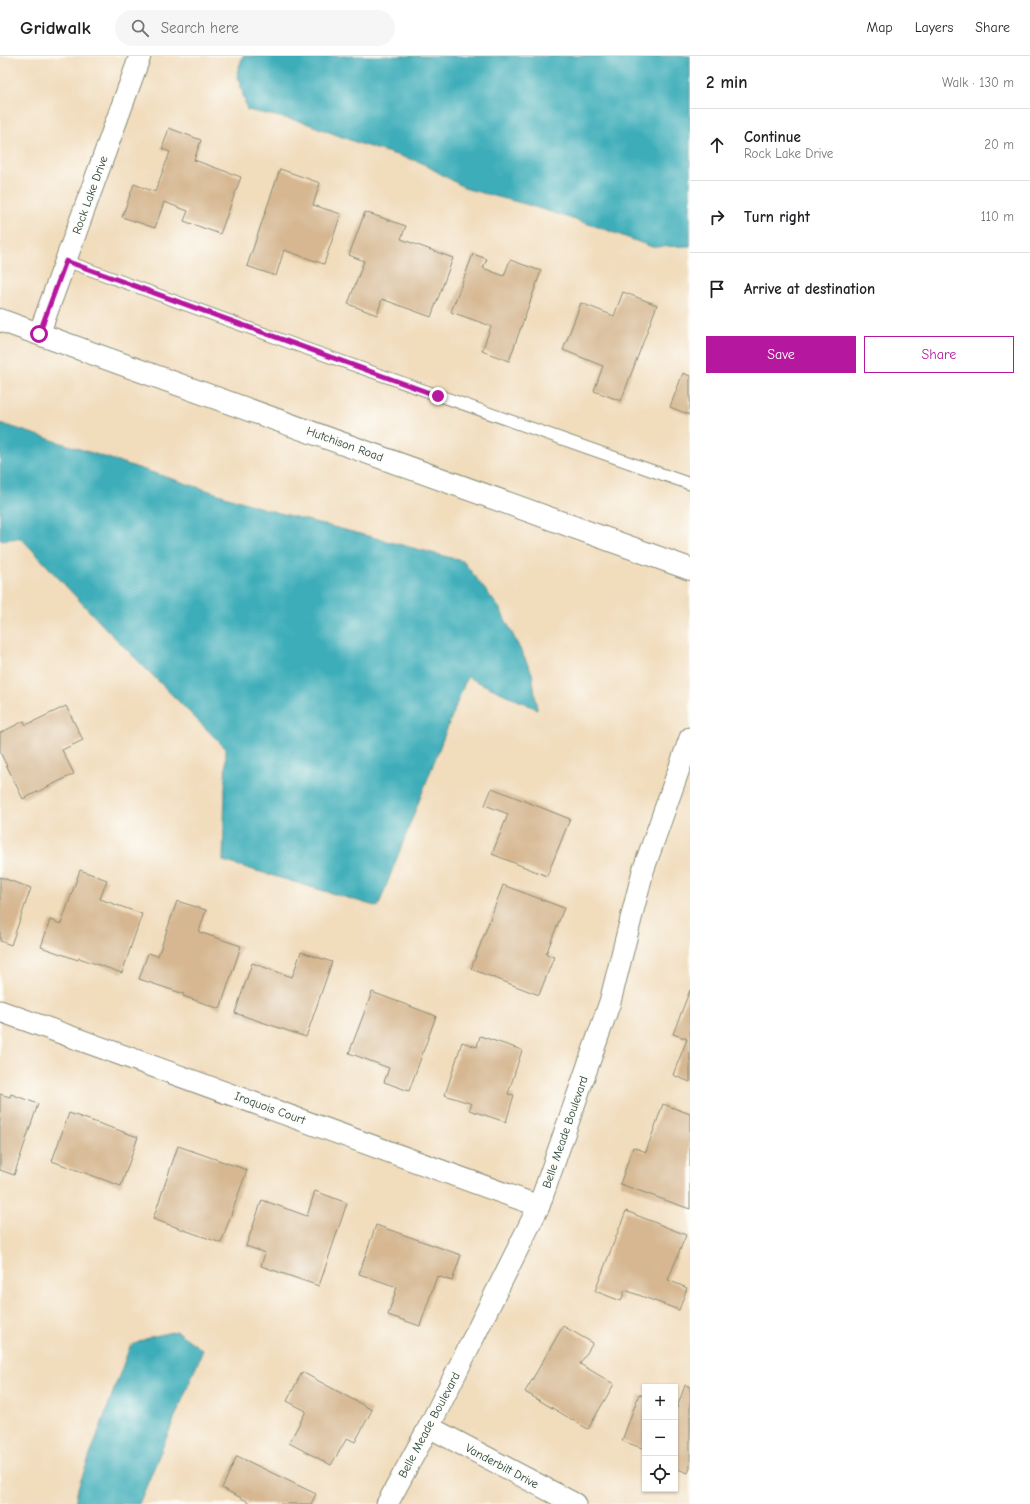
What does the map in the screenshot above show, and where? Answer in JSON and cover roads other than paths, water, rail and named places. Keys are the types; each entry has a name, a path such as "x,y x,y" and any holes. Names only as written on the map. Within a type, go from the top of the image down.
{"street":[{"name":"Rock Lake Drive","path":"39,334 140,56"},
{"name":"Hutchison Road","path":"0,320 690,569"},
{"name":"Belle Meade Boulevard","path":"387,1504 430,1427 539,1206 610,1002 643,871 690,738"},
{"name":"Iroquois Court","path":"0,1011 539,1206"},
{"name":"Vanderbilt Drive","path":"430,1427 575,1504"}],"lane":[{"path":"66,261 286,342 690,484"}],"water":[{"path":"243,56 690,56 690,246 652,247 604,229 525,204 467,189 420,162 363,145 303,122 247,110 237,72"},
{"path":"0,423 265,509 463,561 500,609 532,673 537,709 467,677 378,907 223,861 226,749 106,629 21,538 0,540"},
{"path":"176,1331 203,1350 139,1504 75,1504 78,1488 130,1346 150,1337"}]}
